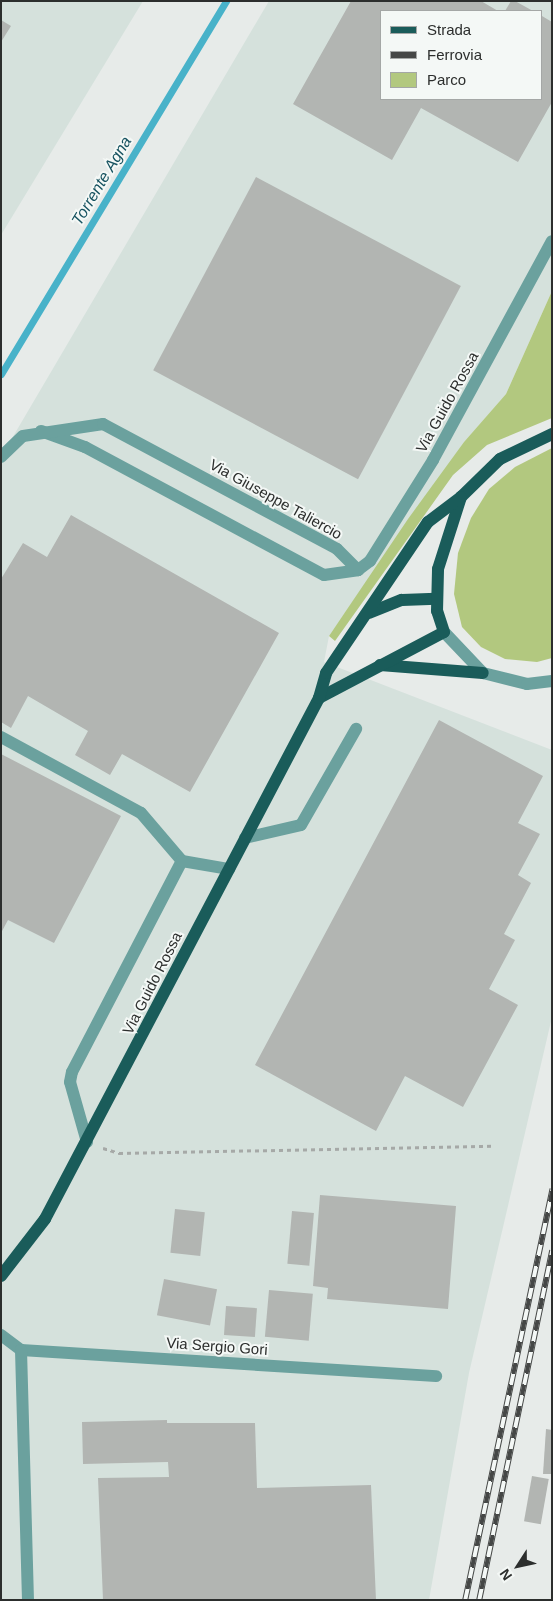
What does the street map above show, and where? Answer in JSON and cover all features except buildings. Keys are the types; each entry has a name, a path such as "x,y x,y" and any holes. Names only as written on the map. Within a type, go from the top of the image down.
{"main road":[{"name":"Via Guido Rossa","path":"1,1276 45,1219 87,1142 319,698 326,673 428,522 461,497 500,459 552,434"},
{"path":"319,698 375,665 444,632 436,599 441,550 461,497"},
{"path":"366,614 402,600 436,599"},
{"path":"375,665 483,673"}],"street":[{"name":"Via Guido Rossa","path":"358,570 370,561 433,460 552,241"},
{"name":"Via Giuseppe Taliercio","path":"1,457 13,443 41,431 103,424 337,549 358,570"},
{"path":"41,431 85,447 324,575 358,570"},
{"path":"444,632 483,673 527,684 552,681"},
{"path":"245,838 302,825 356,729"},
{"path":"1,737 141,812 182,861 229,868"},
{"path":"87,1142 70,1082 72,1072 182,861"},
{"path":"1,1335 21,1350 28,1600"},
{"name":"Via Sergio Gori","path":"21,1350 436,1376"}],"path":[{"path":"87,1142 119,1153 493,1146"}],"shaded area":[{"path":"1,1 143,1 1,235"},
{"path":"269,1 552,1 552,291 506,394 464,442 329,636 324,662 552,750 552,1017 469,1373 429,1600 1,1600 1,457"}],"green space":[{"path":"552,291 552,418 487,445 453,475 335,641 329,636 408,519 464,442 506,394"},
{"path":"552,448 552,658 537,662 505,659 481,647 462,627 454,594 458,553 471,518 489,489 515,467"}],"waterway":[{"name":"Torrente Agna","path":"1,374 226,1"}],"railway":[{"path":"465,1600 552,1189"},
{"path":"479,1600 552,1251"}]}
